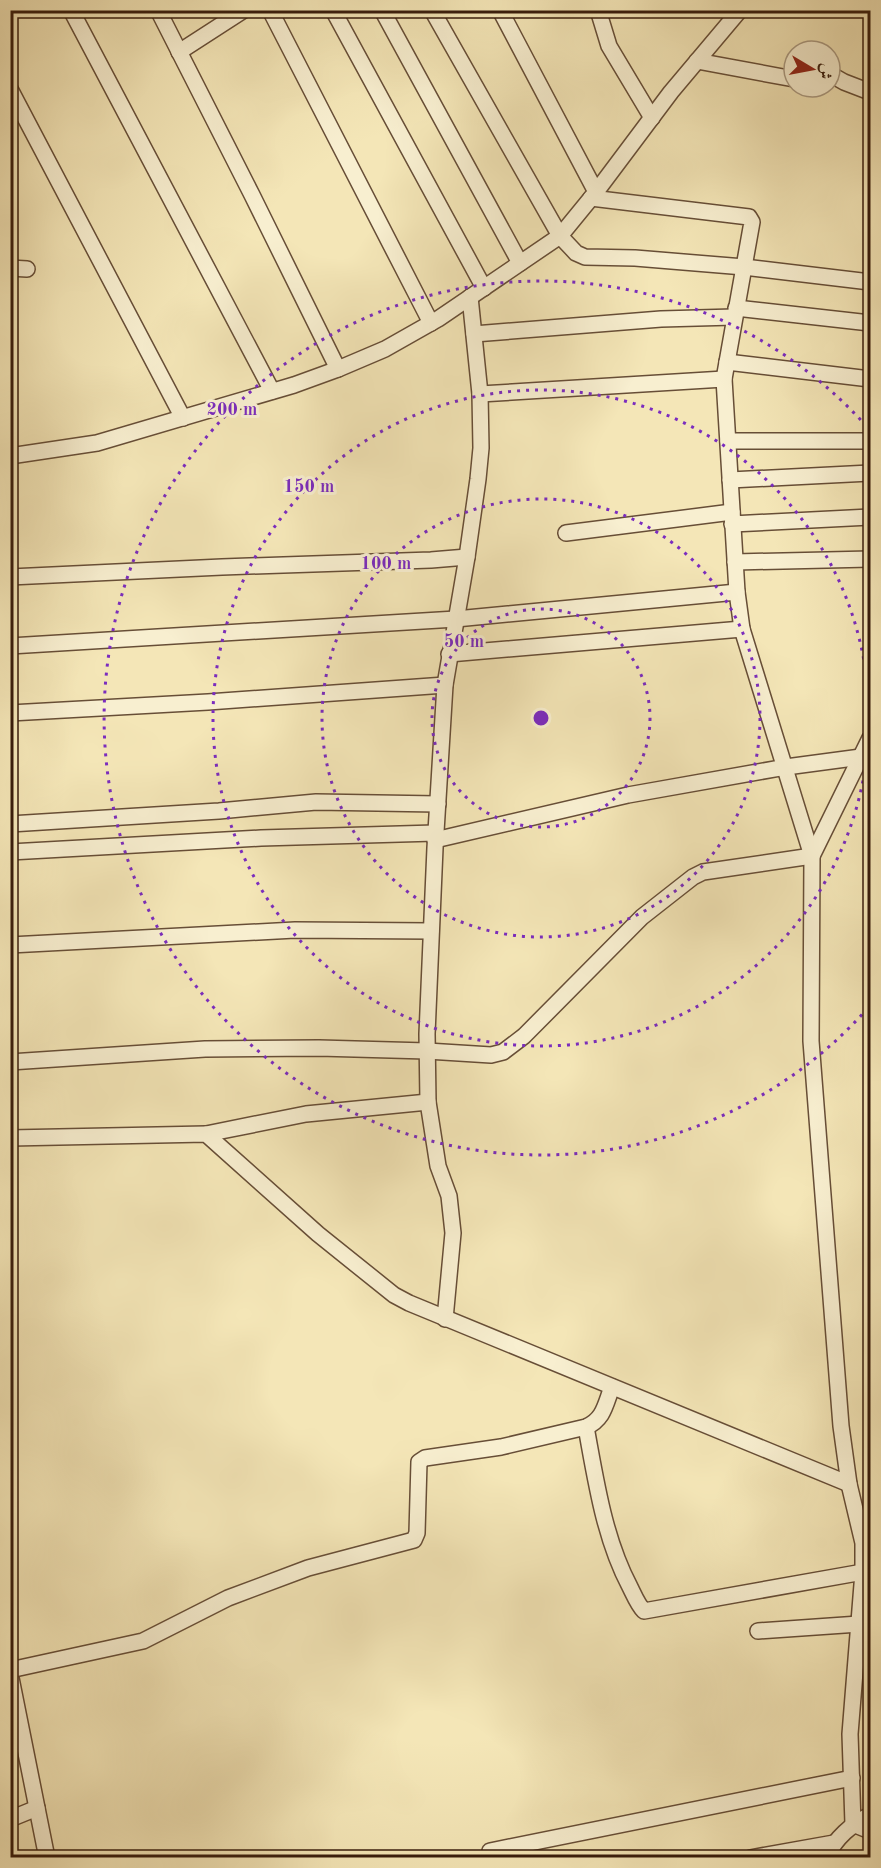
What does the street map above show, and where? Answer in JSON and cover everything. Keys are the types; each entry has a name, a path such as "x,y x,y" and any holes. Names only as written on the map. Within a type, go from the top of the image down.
{"street":[{"path":"71,10 272,392"},
{"path":"158,10 338,369"},
{"path":"179,52 244,10"},
{"path":"270,10 431,322"},
{"path":"333,10 484,288"},
{"path":"382,10 520,263"},
{"path":"432,10 560,236 576,253 585,257 635,258 744,267 870,282"},
{"path":"500,10 594,195"},
{"path":"598,10 609,46 652,118"},
{"path":"10,456 51,452 97,443 272,392 338,369 385,349 431,322 560,236 697,61 740,10"},
{"path":"697,61 782,77"},
{"path":"842,81 870,92"},
{"path":"10,89 183,418"},
{"path":"594,195 748,217 752,226 724,379 732,518 742,629 812,856 811,1041 841,1426 849,1484 863,1543 850,1734 853,1824"},
{"path":"10,268 27,268"},
{"path":"445,1319 450,1275 452,1216 449,1196 438,1166 428,1102 427,1051 435,836 445,685 467,557 481,448 480,394 470,297"},
{"path":"474,334 735,312 870,323"},
{"path":"728,362 870,379"},
{"path":"480,394 724,379"},
{"path":"728,441 870,441"},
{"path":"730,480 870,473"},
{"path":"566,533 732,518 870,517"},
{"path":"10,577 467,557"},
{"path":"735,562 870,559"},
{"path":"10,646 456,619 737,592"},
{"path":"449,654 742,629"},
{"path":"10,713 445,685"},
{"path":"812,856 870,738"},
{"path":"10,852 261,838 435,836 628,795 786,766 861,757"},
{"path":"10,824 219,811 316,802 438,804"},
{"path":"10,1062 205,1049 319,1048 491,1055 503,1052 524,1036 642,917 693,877 704,872 812,856"},
{"path":"10,945 296,930 431,931"},
{"path":"10,1138 206,1134 306,1114 428,1102"},
{"path":"206,1134 318,1234 394,1295 445,1319 849,1484"},
{"path":"47,1857 37,1808 17,1746 11,1679 143,1641 228,1598 308,1568 414,1540 417,1533 419,1462 425,1458 501,1447 586,1427 600,1418 612,1387"},
{"path":"586,1427 602,1508 614,1551 621,1570 644,1611 862,1572"},
{"path":"759,1631 859,1624"},
{"path":"490,1851 852,1778"},
{"path":"10,1819 37,1808"},
{"path":"826,1857 834,1843 853,1824 870,1815"},
{"path":"853,1824 870,1831"},
{"path":"750,1857 834,1843"}]}
